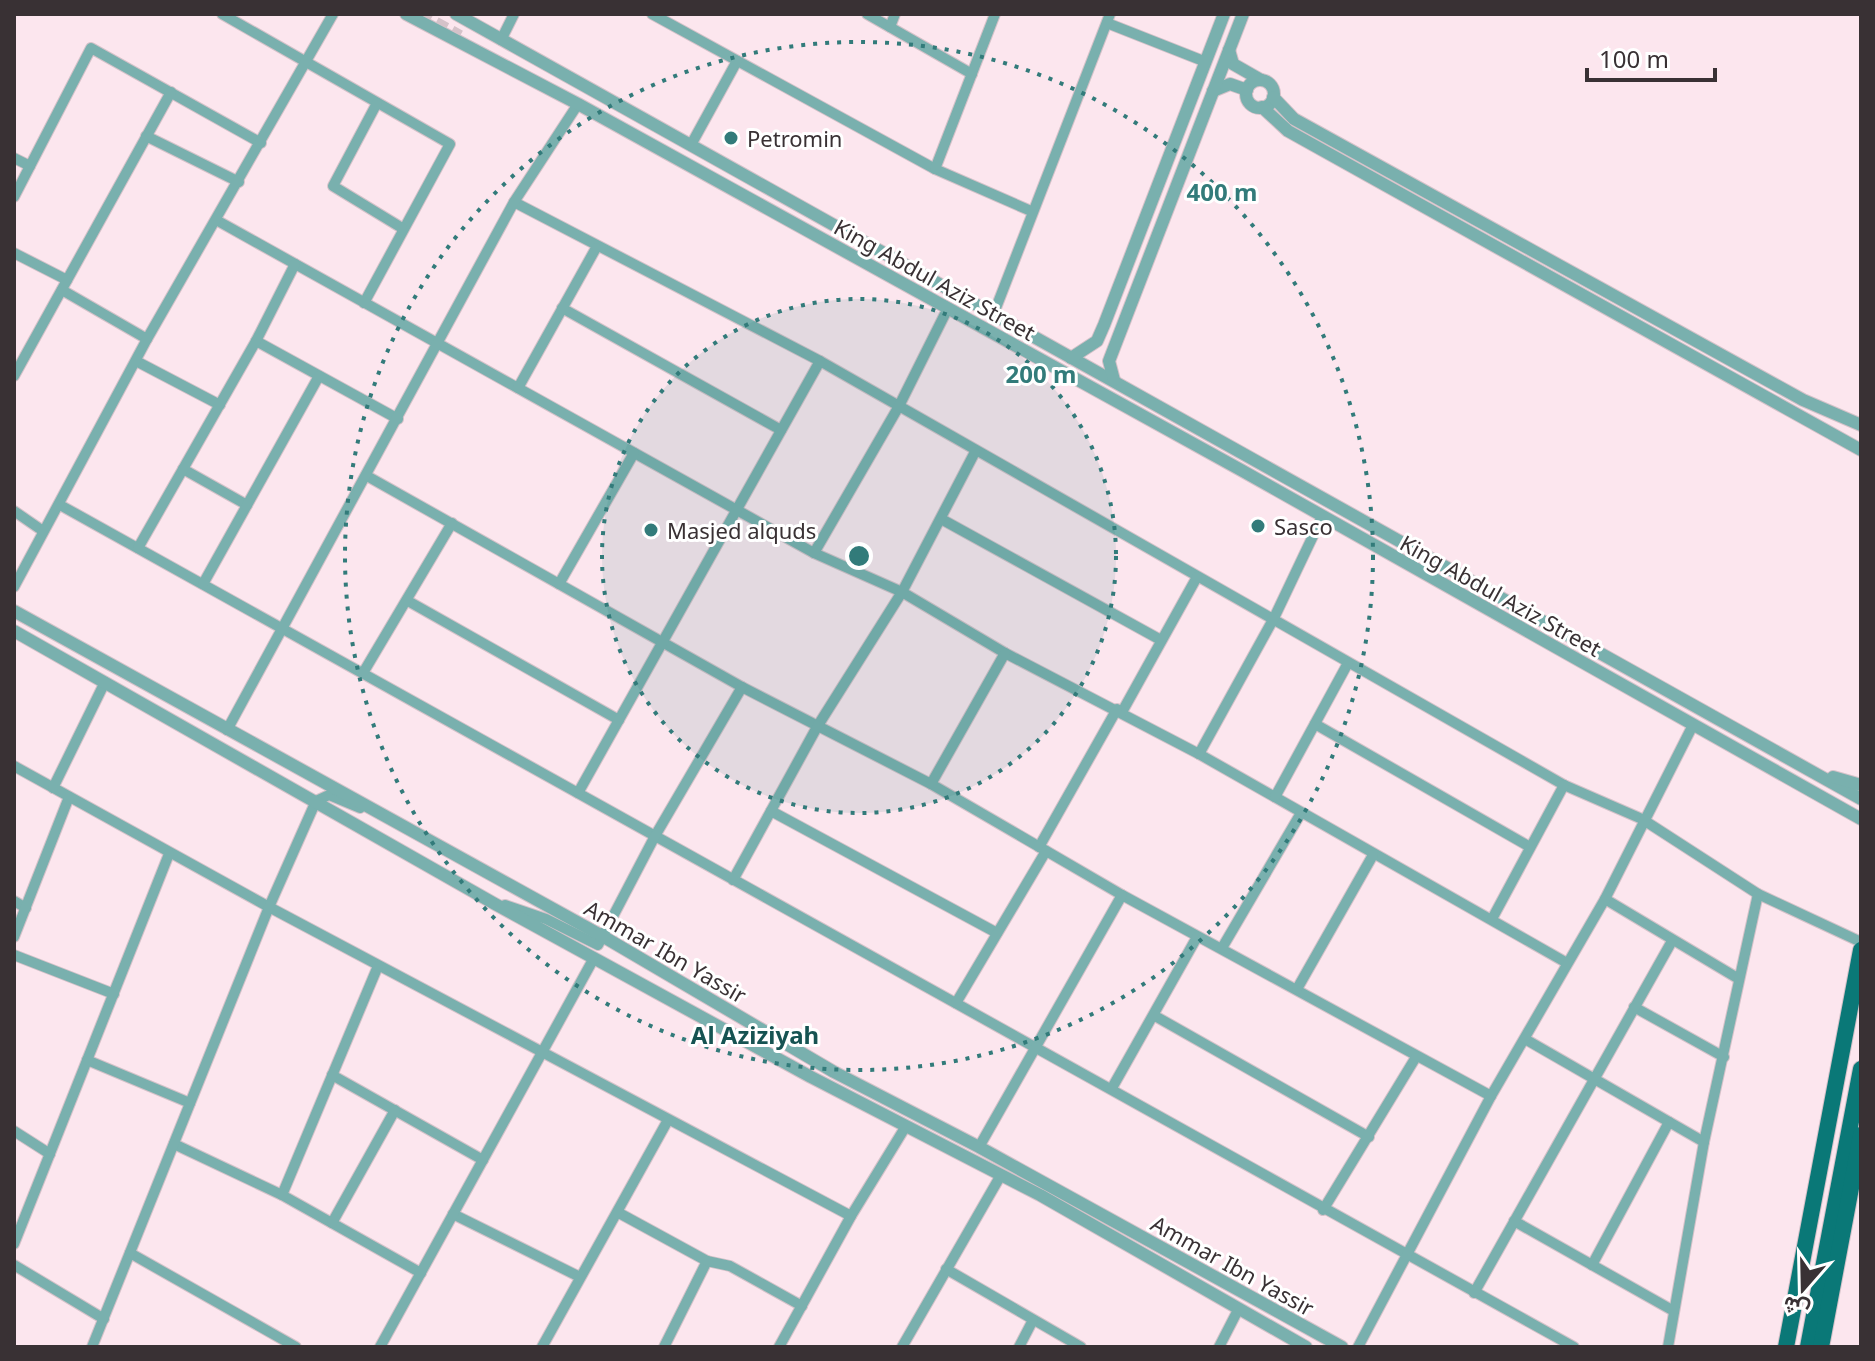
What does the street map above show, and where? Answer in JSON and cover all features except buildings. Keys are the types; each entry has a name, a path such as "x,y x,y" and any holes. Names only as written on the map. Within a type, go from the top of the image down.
{"main road":[{"path":"1786,1347 1861,950"},
{"path":"1796,1347 1861,1010"},
{"path":"1808,1347 1861,1069"},
{"path":"1821,1347 1861,1135"}],"street":[{"path":"222,14 450,144 364,303"},
{"path":"14,587 147,339 218,221 333,14"},
{"name":"King Abdul Aziz Street","path":"406,14 578,104 1861,819"},
{"name":"King Abdul Aziz Street","path":"456,14 692,143 1861,799"},
{"path":"501,40 514,14"},
{"path":"652,14 935,169 1031,211"},
{"path":"867,14 972,74"},
{"path":"890,27 895,14"},
{"path":"935,169 995,14"},
{"path":"1071,358 1097,341 1224,14"},
{"path":"1114,380 1109,366 1243,14"},
{"path":"994,313 1108,19 1206,62"},
{"path":"14,197 91,48 261,143"},
{"path":"1229,50 1233,64 1270,85 1273,97 1294,119 1803,400 1861,425"},
{"path":"692,143 737,61"},
{"path":"1261,80 1251,84 1247,90 1250,103 1262,107 1288,131 1861,450"},
{"path":"1213,91 1230,84 1247,90"},
{"path":"14,376 171,92"},
{"path":"1262,107 1273,97"},
{"path":"377,103 333,186 402,228"},
{"path":"227,730 280,627 367,476 514,202 578,104"},
{"path":"146,136 239,182"},
{"path":"14,158 30,166"},
{"path":"514,202 596,248 820,361 1564,785 1642,819 1758,894 1861,942"},
{"path":"218,221 814,553 902,592 1005,653 1120,710 1567,963"},
{"path":"518,388 596,248"},
{"path":"14,253 147,339"},
{"path":"138,548 256,341 295,264"},
{"path":"562,308 781,430"},
{"path":"814,553 899,406 947,310"},
{"path":"256,341 398,419"},
{"path":"1097,341 1115,349"},
{"path":"136,361 220,405"},
{"path":"578,793 820,361"},
{"path":"203,584 319,376"},
{"path":"733,880 817,727 902,592 943,520 975,452"},
{"path":"559,584 634,453"},
{"path":"183,469 247,505"},
{"path":"367,476 742,687 931,784 1197,937 1491,1096"},
{"path":"60,505 1574,1347"},
{"path":"14,511 43,531"},
{"path":"1199,754 1274,618 1322,517"},
{"path":"943,520 1159,639"},
{"path":"363,673 452,523"},
{"path":"956,1003 1159,639 1197,577"},
{"path":"408,601 619,720"},
{"name":"Ammar Ibn Yassir","path":"14,611 604,937 821,1064 979,1147 1342,1347"},
{"name":"Ammar Ibn Yassir","path":"14,631 486,899 1001,1175 1306,1347"},
{"path":"931,784 1005,653"},
{"path":"1275,797 1348,663"},
{"path":"53,788 105,682"},
{"path":"486,899 546,919 598,945 655,836 742,687"},
{"path":"1315,724 1530,847"},
{"path":"1358,1347 1404,1254 1491,1096 1605,899 1642,819 1693,725"},
{"path":"14,766 169,854 851,1216"},
{"path":"1810,770 1861,785"},
{"path":"1492,919 1564,785"},
{"path":"92,1347 269,907 316,801 329,795 392,821"},
{"path":"14,937 69,797"},
{"path":"1836,804 1861,829"},
{"path":"771,811 997,933"},
{"path":"1222,948 1301,813"},
{"path":"14,1244 169,854"},
{"path":"1297,989 1373,855"},
{"path":"1668,1347 1672,1310 1704,1142 1758,894"},
{"path":"979,1147 1122,895"},
{"path":"1605,899 1739,979"},
{"path":"14,901 26,908"},
{"path":"1112,1088 1197,937"},
{"path":"1474,1293 1672,941"},
{"path":"14,955 114,994"},
{"path":"380,1347 594,958"},
{"path":"282,1195 378,966"},
{"path":"1634,1007 1724,1057"},
{"path":"1155,1016 1369,1137"},
{"path":"1525,1039 1704,1142"},
{"path":"1323,1210 1416,1057"},
{"path":"87,1060 190,1103"},
{"path":"332,1075 483,1160"},
{"path":"332,1223 395,1110"},
{"path":"542,1347 668,1120"},
{"path":"1592,1265 1669,1122"},
{"path":"796,1347 781,1343 851,1216 906,1126"},
{"path":"14,1131 50,1154"},
{"path":"174,1144 282,1195 421,1273"},
{"path":"902,1347 1001,1175"},
{"path":"619,1213 707,1261 730,1266 802,1306"},
{"path":"453,1214 580,1277"},
{"path":"1514,1221 1672,1310"},
{"path":"130,1253 296,1347"},
{"path":"664,1347 707,1261"},
{"path":"14,1265 104,1319"},
{"path":"946,1269 1081,1347"},
{"path":"1219,1347 1238,1310"},
{"path":"1019,1347 1033,1320"}],"tunnel":[{"path":"420,14 460,36"}],"place":[{"name":"Petromin","path":"731,138"},
{"name":"Sasco","path":"1258,526"},
{"name":"Masjed alquds","path":"651,530"}],"district":[{"name":"Al Aziziyah","path":"755,1034"}]}
